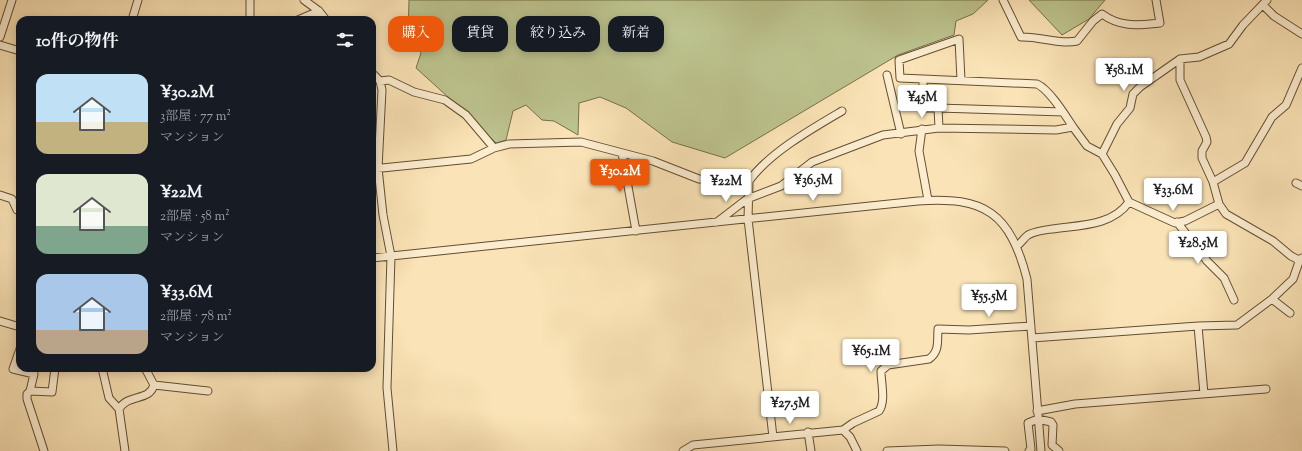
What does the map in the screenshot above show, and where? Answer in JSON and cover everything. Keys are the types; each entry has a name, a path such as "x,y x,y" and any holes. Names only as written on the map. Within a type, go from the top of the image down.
{"street":[{"path":"0,37 12,0"},
{"path":"133,16 138,0"},
{"path":"250,0 250,16"},
{"path":"304,0 319,11 323,16"},
{"path":"1002,0 1021,37 1032,36 1068,42 1077,41 1093,21 1102,14 1107,18 1131,26 1160,23 1156,0"},
{"path":"1102,154 1117,124 1130,108 1133,94 1140,87 1180,59 1199,57 1229,44 1265,2 1274,16 1302,34"},
{"path":"307,16 319,11"},
{"path":"961,80 959,39 899,60 900,78 1037,84 1042,87 1063,112 1072,127 1087,146 1102,154 1129,202 1177,222 1207,261 1224,278 1234,300"},
{"path":"0,45 16,50"},
{"path":"1032,338 1198,326 1237,325 1272,299 1293,279 1301,258 1299,260 1291,256 1273,241 1226,214 1219,204 1213,182 1202,158 1202,151 1207,142 1206,137 1180,80 1180,59"},
{"path":"1213,182 1245,164 1272,117 1286,105 1302,68"},
{"path":"887,75 901,134"},
{"path":"376,77 380,81 382,90 376,157"},
{"path":"923,79 923,108 1063,112"},
{"path":"380,81 389,80 414,92 445,100 466,115 494,148"},
{"path":"938,108 939,128"},
{"path":"773,437 748,219 749,181 757,170 790,145 842,111"},
{"path":"717,222 748,199 781,186 812,162 883,136 901,134 922,129 939,128 1056,130 1072,127"},
{"path":"922,129 919,150 928,200"},
{"path":"376,168 471,159 494,148 509,144 581,142 654,161 699,179 749,181"},
{"path":"622,153 636,231"},
{"path":"376,174 391,256 387,382 393,451"},
{"path":"0,195 12,199 16,208"},
{"path":"376,258 928,200 948,199 982,208 1005,226 1017,246 1027,278 1041,451"},
{"path":"1017,246 1028,235 1039,231 1097,223 1113,218 1122,211 1129,202"},
{"path":"1177,222 1184,221 1219,204"},
{"path":"1272,299 1290,314"},
{"path":"0,321 16,326"},
{"path":"683,451 693,445 808,432 844,430 853,422 879,411 881,408 883,402 881,371 883,367 929,359 935,355 937,351 938,329 969,330 1031,326"},
{"path":"1198,326 1204,394"},
{"path":"16,360 13,369 16,370"},
{"path":"26,372 34,374 30,391 27,394 27,399 44,451"},
{"path":"30,391 52,392 54,372"},
{"path":"103,372 110,398 119,409 125,451"},
{"path":"119,409 124,402 130,399 147,396 152,391 154,385 147,372"},
{"path":"154,385 208,391"},
{"path":"1037,411 1075,404 1266,389"},
{"path":"1029,451 1031,449 1028,423 1038,419 1051,422 1053,425 1052,445 1059,451"},
{"path":"844,430 850,437 857,451"},
{"path":"808,432 811,451"},
{"path":"887,451 939,449 1005,451"}],"green space":[{"path":"409,0 988,0 973,14 956,21 954,35 898,55 725,158 672,142 626,108 600,97 579,103 578,135 554,121 542,120 526,105 513,111 506,140 496,143 469,116 416,68 420,52 444,52 444,16 409,16"},
{"path":"1029,0 1105,0 1089,19 1062,35"}]}
